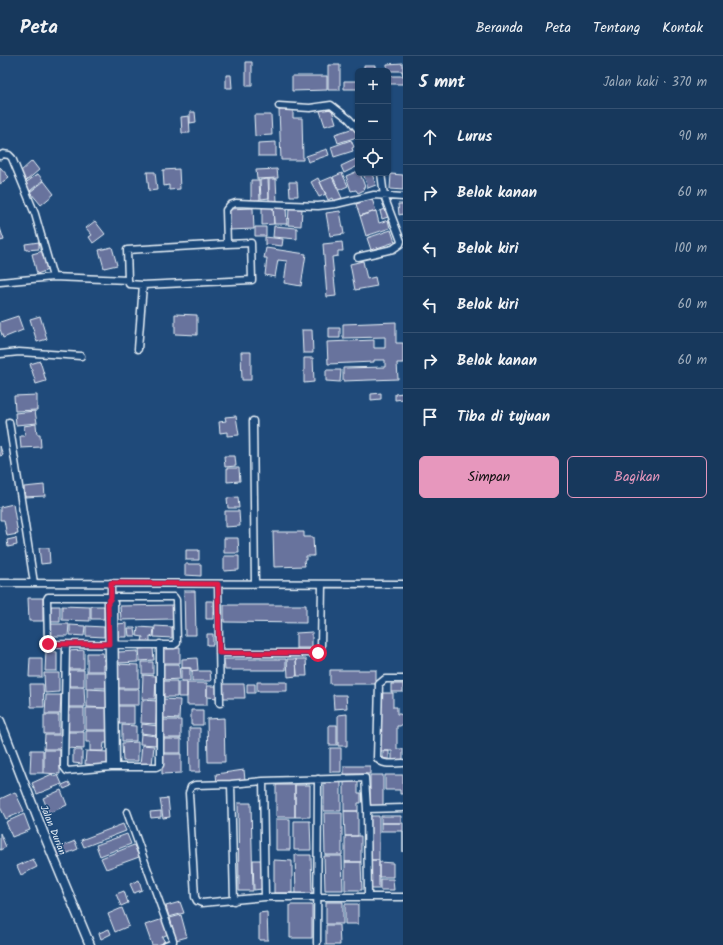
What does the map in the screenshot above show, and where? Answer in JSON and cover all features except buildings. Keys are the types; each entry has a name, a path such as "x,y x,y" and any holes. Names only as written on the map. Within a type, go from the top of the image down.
{"street":[{"path":"279,106 310,108 331,105 355,125"},
{"path":"0,156 3,154 9,154 12,158 35,214 53,277"},
{"path":"358,257 393,249 400,244 401,241 384,196 381,176"},
{"path":"227,244 226,210 230,205 236,203 318,206 336,204 374,195 403,197"},
{"path":"250,243 252,280 143,285 128,284 128,280 127,250 250,243"},
{"path":"0,282 53,277 128,280"},
{"path":"138,349 143,285"},
{"path":"0,354 19,352 81,356"},
{"path":"253,421 255,584"},
{"path":"9,422 34,583"},
{"path":"0,583 403,584"},
{"path":"111,583 111,598 114,603 112,644 113,767"},
{"path":"218,584 220,703"},
{"path":"219,653 318,653 321,647 322,584"},
{"path":"47,598 175,598 177,643 174,645 66,644 47,644 47,598"},
{"path":"66,644 65,769 68,771 113,767 156,767 161,764 160,644"},
{"path":"403,679 386,679 379,684 377,758 379,762 383,763 403,763"},
{"name":"Jalan Durian","path":"0,721 40,825 90,945"},
{"path":"368,897 367,809 365,778 263,781 231,784 195,784 191,788 189,793 195,897 197,901 202,903 265,897 318,897 368,897 403,897"},
{"path":"318,779 318,943"},
{"path":"263,781 265,897"},
{"path":"231,784 234,900"},
{"path":"367,809 403,808"},
{"path":"127,812 174,940 166,945"}],"route":[{"path":"48,644 109,644 108,602 111,598 111,583 218,584 219,653 318,653"}]}
